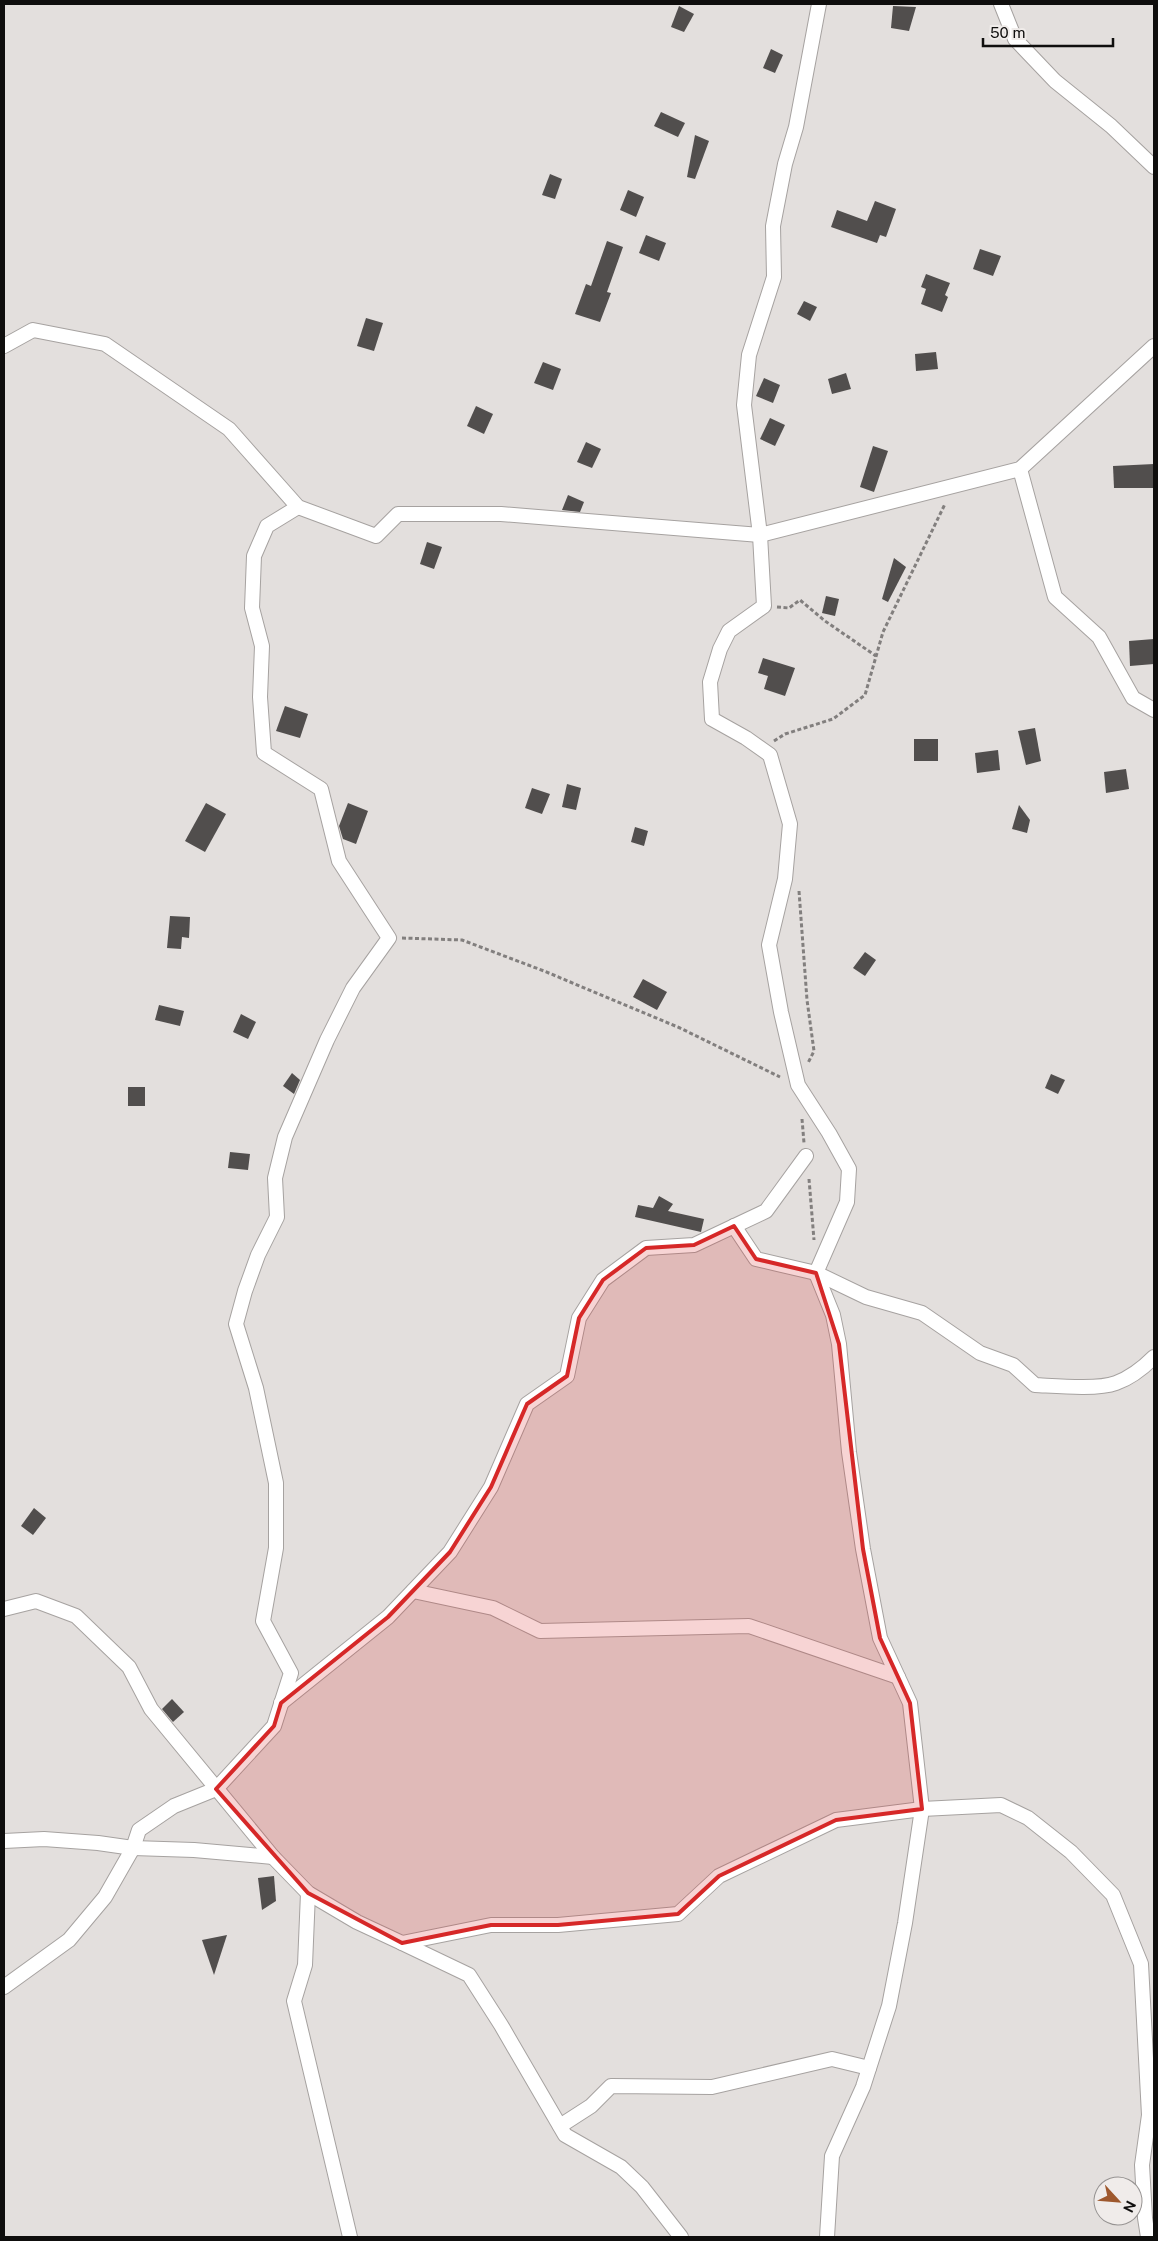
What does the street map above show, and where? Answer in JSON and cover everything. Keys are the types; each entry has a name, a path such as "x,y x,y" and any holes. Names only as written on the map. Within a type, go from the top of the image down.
{"street":[{"path":"819,4 796,127 773,226 774,277 749,355 744,405 760,535 764,606 729,630 720,649 710,682 712,719 770,755 790,824 785,880 769,944 781,1012 798,1085 849,1169 847,1202 816,1273 833,1315 839,1344 849,1452 863,1549 880,1638 910,1703 922,1809 905,1923 889,2006 863,2087 832,2156 827,2237"},
{"path":"1001,4 1015,39 1055,81 1111,126 1154,167"},
{"path":"4,346 33,330 105,344 229,429 298,507 376,536 398,514 501,514 760,535 1020,469 1154,346"},
{"path":"1020,469 1055,597 1099,637 1133,698 1154,710"},
{"path":"4,1987 69,1940 105,1897 133,1848 139,1830 174,1806 216,1789 274,1726 291,1672 263,1620 276,1548 276,1483 256,1388 236,1324 258,1254 277,1217 275,1178 285,1137 327,1040 353,988 389,938 338,861 321,789 264,753 260,697 262,646 252,608 254,556 267,526 298,507"},
{"path":"281,1703 388,1617 450,1552 491,1487 527,1404 567,1376 579,1318 603,1280 646,1248 694,1245 766,1211 806,1156"},
{"path":"734,1226 756,1259 816,1273 866,1297 922,1313 980,1353 1013,1364 1035,1385 1088,1386 1116,1384 1144,1367 1154,1357"},
{"path":"413,1591 493,1608 540,1630 749,1626 898,1677"},
{"path":"4,1609 36,1601 76,1616 129,1667 151,1709 273,1857 308,1893 356,1922 469,1975 501,2025 565,2135 621,2167 642,2187 681,2237"},
{"path":"402,1943 491,1925 558,1925 678,1914 719,1876 836,1820 922,1809 1001,1805 1028,1818 1071,1852 1112,1895 1141,1964 1150,2115 1142,2166 1144,2218 1148,2237"},
{"path":"4,1841 44,1839 133,1848 194,1850 273,1857"},
{"path":"308,1893 305,1966 294,2001 350,2237"},
{"path":"560,2126 591,2106 611,2086 712,2087 832,2059 869,2068"}],"path":[{"path":"762,749 785,734 832,719 865,695 883,632 954,486"},
{"path":"764,606 789,608 800,600 825,621 876,656"},
{"path":"389,938 462,940 544,971 680,1028 798,1085 814,1051 807,1000 802,915 798,888"},
{"path":"801,1112 814,1246"}],"highlighted area":[{"path":"734,1226 756,1259 816,1273 839,1344 863,1549 880,1638 910,1703 922,1809 836,1820 719,1876 678,1914 558,1925 491,1925 402,1943 308,1893 216,1789 274,1726 281,1703 388,1617 450,1552 491,1487 527,1404 567,1376 579,1318 603,1280 646,1248 694,1245"}],"building":[{"path":"679,6 694,14 684,32 671,27"},
{"path":"893,6 916,7 909,31 891,28"},
{"path":"771,49 783,55 775,73 763,68"},
{"path":"661,112 685,123 678,137 654,126"},
{"path":"695,135 709,141 695,179 687,177"},
{"path":"550,174 562,179 555,199 542,195"},
{"path":"628,190 644,197 636,217 620,210"},
{"path":"875,201 896,209 886,237 880,235 877,243 831,227 837,210 867,221"},
{"path":"646,235 666,243 659,261 639,253"},
{"path":"607,241 623,247 607,292 611,293 600,322 575,314 586,284 591,286"},
{"path":"980,249 1001,256 993,276 973,269"},
{"path":"926,274 950,283 945,295 948,297 942,312 921,304 926,289 921,287"},
{"path":"804,301 817,307 810,321 797,314"},
{"path":"366,318 383,323 374,351 357,346"},
{"path":"936,352 938,369 916,371 915,354"},
{"path":"543,362 561,369 553,390 534,383"},
{"path":"846,373 851,389 832,394 828,379"},
{"path":"764,378 780,385 773,403 756,396"},
{"path":"476,406 493,414 484,434 467,426"},
{"path":"770,418 785,425 775,446 760,439"},
{"path":"586,442 601,449 592,468 577,462"},
{"path":"873,446 888,451 874,492 860,487"},
{"path":"1154,464 1154,488 1114,488 1113,466"},
{"path":"568,495 584,502 580,512 562,510"},
{"path":"427,542 442,547 434,569 420,564"},
{"path":"894,558 906,567 888,602 882,599"},
{"path":"826,596 839,599 835,616 822,613"},
{"path":"1154,639 1154,664 1130,666 1129,641"},
{"path":"763,658 795,668 785,696 764,689 768,676 758,673"},
{"path":"285,706 308,714 300,738 276,731"},
{"path":"1035,728 1041,761 1026,765 1018,731"},
{"path":"914,739 938,739 938,761 914,761"},
{"path":"998,750 1000,770 977,773 975,753"},
{"path":"1126,769 1129,789 1106,793 1104,772"},
{"path":"567,784 581,788 576,810 562,807"},
{"path":"532,788 550,794 542,814 525,808"},
{"path":"206,803 226,814 205,852 185,841"},
{"path":"348,803 368,811 356,844 343,839 339,826"},
{"path":"1019,805 1030,820 1027,833 1012,829"},
{"path":"635,827 648,831 644,846 631,842"},
{"path":"170,916 190,917 189,938 182,937 181,949 167,948"},
{"path":"865,952 876,960 865,976 853,968"},
{"path":"643,979 667,992 657,1010 633,997"},
{"path":"159,1005 184,1011 180,1026 155,1020"},
{"path":"241,1014 256,1022 248,1039 233,1032"},
{"path":"292,1073 300,1080 294,1094 283,1086"},
{"path":"1051,1074 1065,1080 1058,1094 1045,1088"},
{"path":"128,1087 145,1087 145,1106 128,1106"},
{"path":"230,1152 250,1154 248,1170 228,1168"},
{"path":"659,1196 673,1204 668,1211 704,1219 701,1232 635,1217 638,1205 653,1208"},
{"path":"34,1508 46,1518 33,1535 21,1526"},
{"path":"172,1699 184,1712 173,1722 162,1709"},
{"path":"274,1876 276,1901 262,1910 258,1878"},
{"path":"227,1935 214,1975 202,1940"}]}
